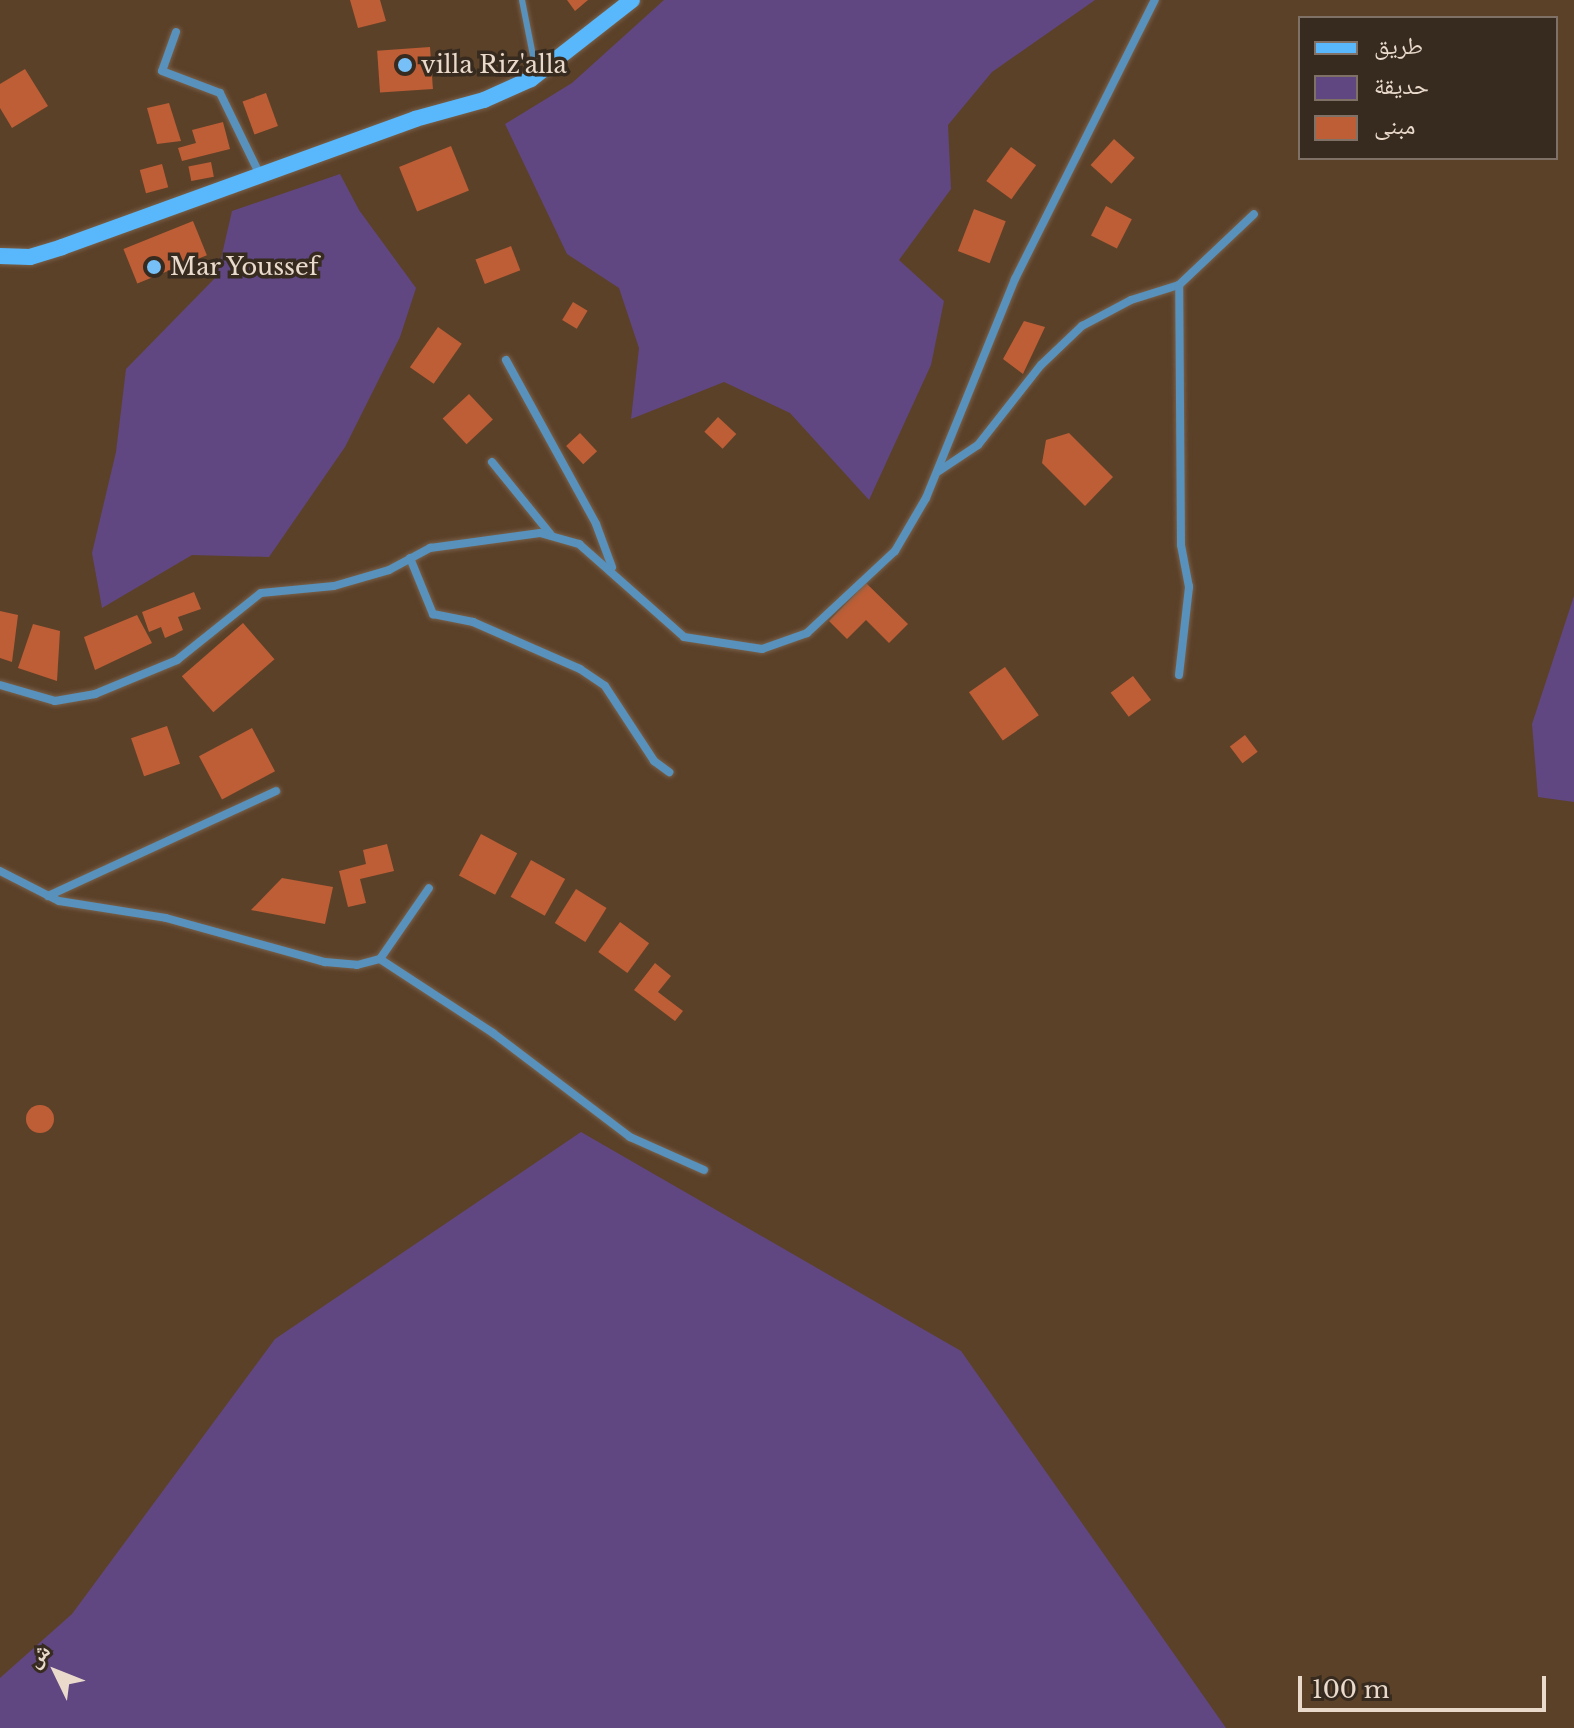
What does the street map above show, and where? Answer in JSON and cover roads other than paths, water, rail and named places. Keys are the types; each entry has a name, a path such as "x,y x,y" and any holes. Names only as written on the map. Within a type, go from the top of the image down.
{"street":[{"path":"0,256 30,257 62,247 415,119 484,100 537,74 632,0"},
{"path":"0,685 55,701 95,694 177,660 261,593 334,586 430,548 484,537 553,537 579,544 612,568 684,637 762,649 807,633 895,551 939,471 1015,279 1155,0"},
{"path":"176,32 162,71 220,93 261,176"},
{"path":"939,471 978,445 1041,365 1082,326 1131,300 1179,285 1254,214"},
{"path":"1179,285 1181,545 1189,587 1179,675"},
{"path":"506,360 596,524 612,568"},
{"path":"492,462 553,537"},
{"path":"410,558 433,614 473,622 580,669 605,686 654,761 669,772"},
{"path":"48,896 276,791"},
{"path":"0,871 48,896 166,918 325,962 357,965 380,959 429,888"},
{"path":"380,959 493,1033 630,1137 704,1170"}],"lane":[{"path":"522,0 537,74"}],"place":[{"name":"villa Riz'alla","path":"405,65"},
{"name":"Mar Youssef","path":"154,267"}]}
